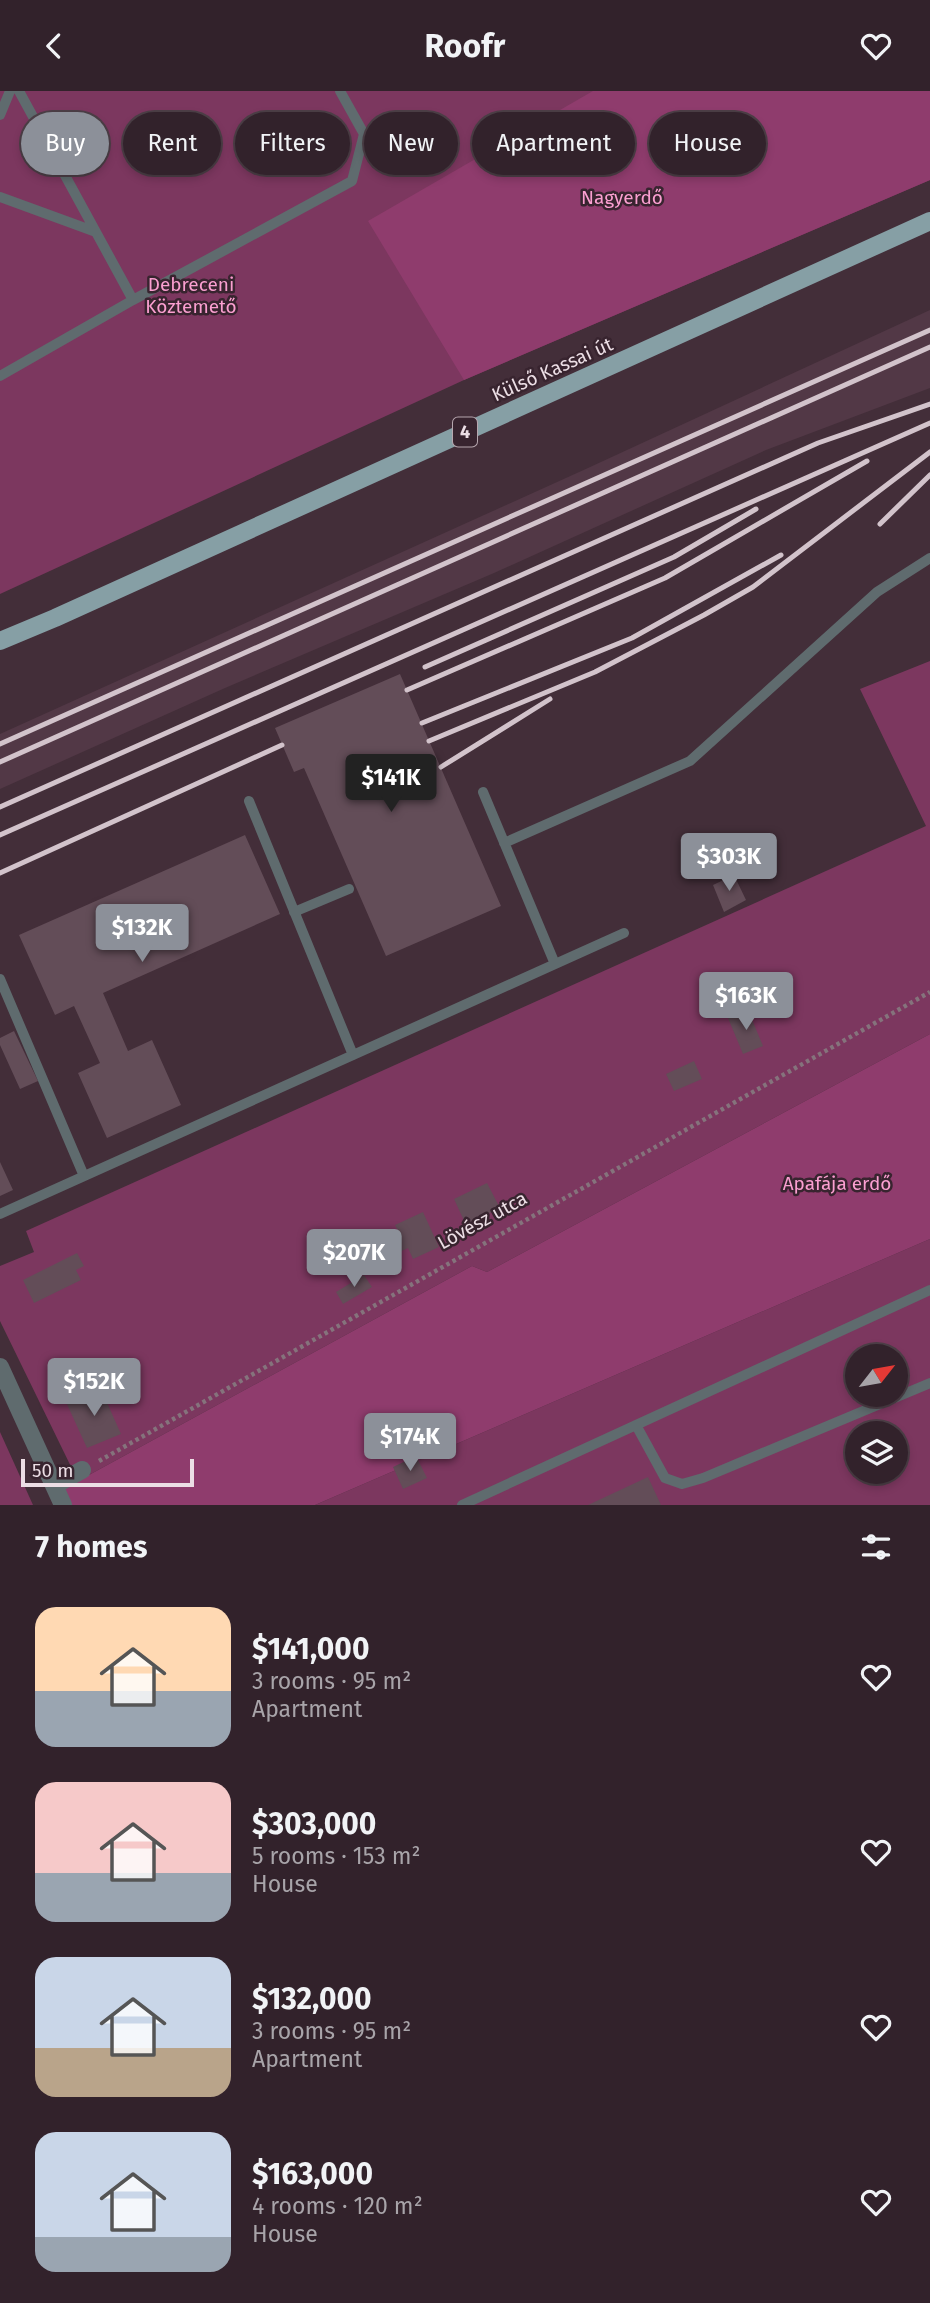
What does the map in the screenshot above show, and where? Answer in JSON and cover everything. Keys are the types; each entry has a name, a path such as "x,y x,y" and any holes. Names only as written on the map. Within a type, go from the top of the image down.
{"main road":[{"name":"Külső Kassai út","path":"0,641 930,221"}],"street":[{"path":"0,1367 63,1505"},
{"path":"54,1485 82,1471"}],"lane":[{"path":"0,115 10,91"},
{"path":"19,91 133,300"},
{"path":"0,376 352,181 364,134 340,91"},
{"path":"0,197 96,232"},
{"path":"504,843 690,761 877,592 930,558"},
{"path":"483,792 555,964"},
{"path":"249,801 353,1055"},
{"path":"294,912 349,889"},
{"path":"0,1214 624,933"},
{"path":"0,979 84,1176"},
{"path":"462,1505 930,1290"},
{"path":"636,1425 665,1478 682,1484 703,1478 930,1383"}],"path":[{"name":"Lövész utca","path":"82,1471 930,992"}],"shaded area":[{"path":"930,310 930,388 766,450 494,573 225,688 0,789 0,734"}],"green space":[{"name":"Debreceni Köztemető","path":"0,91 930,91 930,180 464,380 0,594"},
{"name":"Nagyerdő","path":"593,91 930,91 930,180 464,380 368,221 448,175 458,175 458,169 472,161 472,175 635,175 635,112 557,112"},
{"path":"930,661 930,1034 487,1272 472,1266 78,1481 0,1321 0,1266 34,1252 26,1231 926,826 860,689"},
{"name":"Apafája erdő","path":"930,1034 930,1239 315,1505 71,1505 64,1489 78,1481 472,1266 487,1272"},
{"path":"930,1239 930,1505 315,1505"},
{"path":"0,1432 33,1505 0,1505"}],"building":[{"path":"400,674 501,906 386,956 304,768 294,772 275,728"},
{"path":"245,835 280,914 103,993 128,1051 152,1040 181,1105 107,1138 78,1073 100,1063 74,1006 55,1015 19,935"},
{"path":"734,875 746,900 724,912 713,885"},
{"path":"748,1010 763,1046 743,1054 728,1018"},
{"path":"14,1031 38,1081 20,1089 0,1045 0,1038"},
{"path":"694,1061 702,1079 674,1091 666,1074"},
{"path":"0,1162 13,1190 0,1196"},
{"path":"487,1183 500,1208 466,1225 454,1199"},
{"path":"423,1212 439,1247 413,1259 408,1248 395,1254 388,1239 399,1233 395,1225"},
{"path":"77,1253 84,1266 76,1270 81,1280 34,1303 23,1280"},
{"path":"364,1275 372,1287 343,1304 336,1292"},
{"path":"100,1387 121,1434 87,1448 66,1402"},
{"path":"416,1456 427,1478 403,1489 393,1467"},
{"path":"648,1477 661,1505 588,1505"}],"railway":[{"path":"0,744 930,330"},
{"path":"0,762 930,347"},
{"path":"0,807 818,443 930,404"},
{"path":"0,835 930,423"},
{"path":"429,741 595,672 753,587 930,452"},
{"path":"407,690 665,578 867,461"},
{"path":"880,524 930,475"},
{"path":"425,667 674,557 756,509"},
{"path":"422,723 632,638 781,555"},
{"path":"441,767 550,699"},
{"path":"0,873 282,745"}]}
